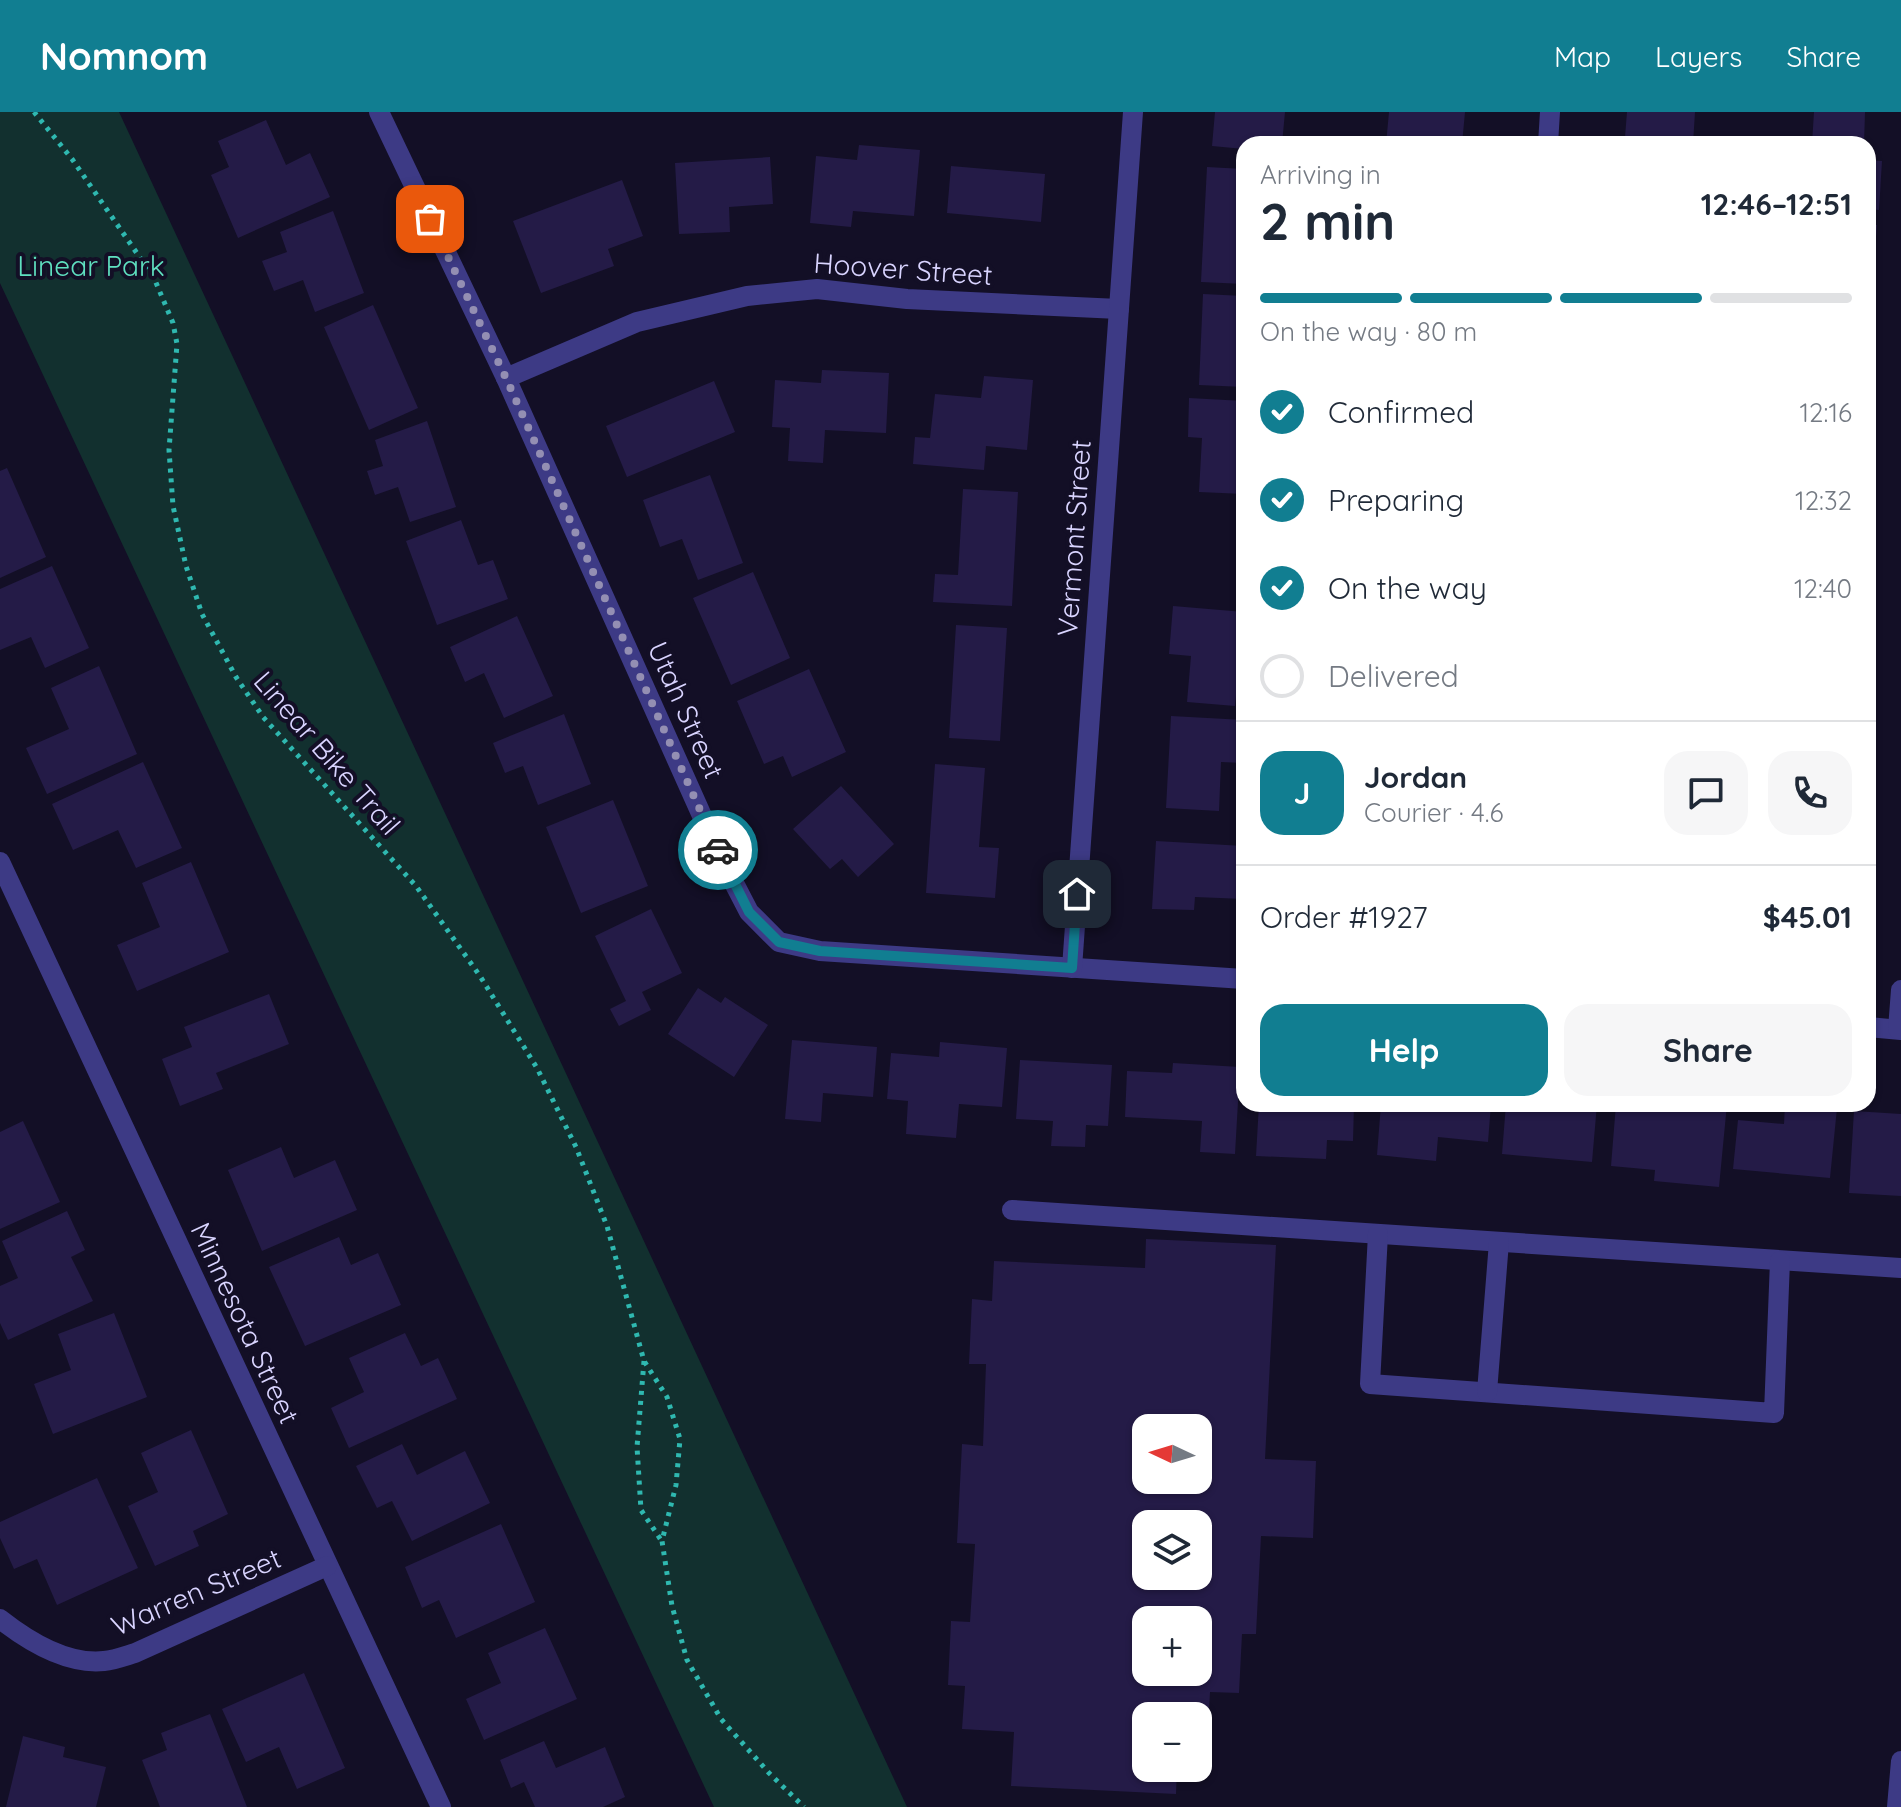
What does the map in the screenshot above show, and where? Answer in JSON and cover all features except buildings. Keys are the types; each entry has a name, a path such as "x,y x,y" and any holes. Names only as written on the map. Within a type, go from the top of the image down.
{"street":[{"name":"Utah Street","path":"379,112 506,378 720,856 749,912 779,942 820,951 1236,978"},
{"name":"Vermont Street","path":"1072,968 1133,112"},
{"path":"1548,136 1550,112"},
{"name":"Hoover Street","path":"506,378 637,322 747,296 817,289 907,299 1119,309"},
{"name":"Minnesota Street","path":"0,862 441,1807"},
{"path":"1876,1028 1900,1030 1901,990"},
{"path":"1012,1210 1901,1268"},
{"path":"1378,1234 1370,1384 1774,1413 1780,1261"},
{"path":"1487,1392 1499,1242"},
{"name":"Warren Street","path":"0,1619 17,1632 65,1658 102,1661 135,1653 327,1566"},
{"path":"1897,1807 1901,1761"}],"path":[{"name":"Linear Bike Trail","path":"34,112 72,159 154,278 173,323 177,344 169,450 173,506 186,566 202,614 236,677 263,717 416,886 480,976 537,1068 576,1147 607,1226 644,1361 667,1397 680,1439 676,1485 662,1541 672,1606 687,1660 721,1719 804,1807"},
{"name":"Linear Bike Trail","path":"644,1361 637,1447 641,1510 662,1541"}],"green space":[{"name":"Linear Park","path":"0,112 119,112 907,1807 714,1807 0,283"}],"way so far":[{"path":"430,219 506,378 718,850"}],"route":[{"path":"718,850 749,912 779,942 820,951 1072,968 1077,894"}]}
